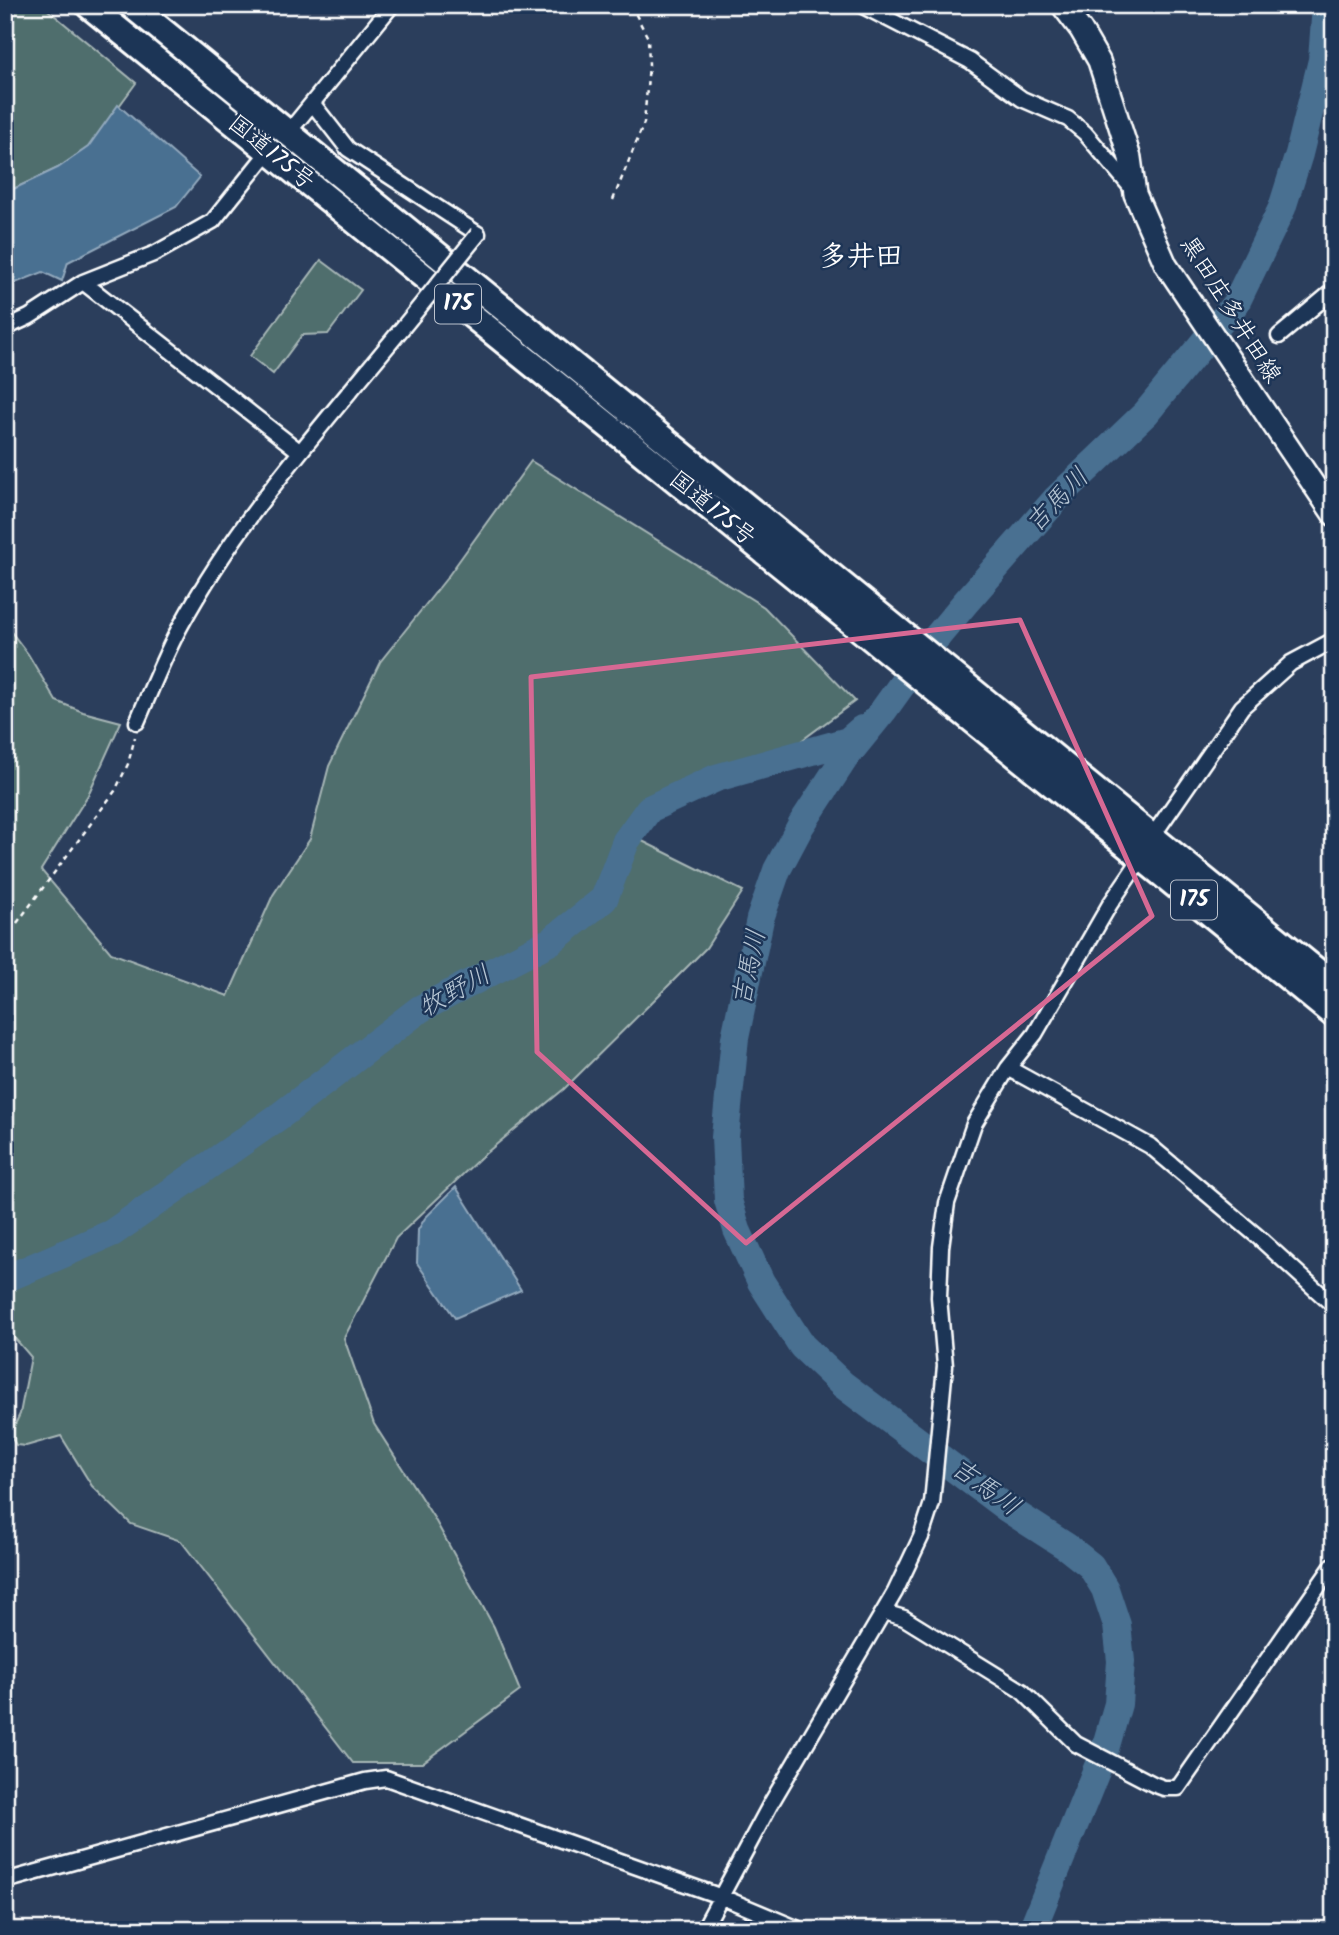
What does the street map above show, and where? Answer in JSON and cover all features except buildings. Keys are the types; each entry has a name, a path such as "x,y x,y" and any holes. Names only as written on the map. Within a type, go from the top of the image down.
{"highway":[{"name":"国道175号","path":"88,5 269,152 835,595 1147,847 1334,985"},
{"name":"国道175号","path":"131,5 835,595"},
{"name":"国道175号","path":"1147,847 1334,1015"}],"main road":[{"name":"黒田庄多井田線","path":"1062,5 1099,61 1130,158 1135,194 1166,265 1334,515"}],"street":[{"path":"287,134 392,5"},
{"path":"861,5 970,61 1022,99 1068,119 1086,133 1135,194"},
{"path":"137,722 181,626 233,541 299,451 478,234 348,149 313,104"},
{"path":"5,328 29,317 83,282 156,253 213,221 269,152"},
{"path":"83,282 299,451"},
{"path":"1279,336 1334,290"},
{"path":"704,1930 770,1805 884,1612 920,1537 932,1503 944,1366 939,1284 941,1247 947,1203 974,1124 1008,1068 1035,1034 1147,847 1242,707 1291,663 1334,640"},
{"path":"1008,1068 1150,1146 1257,1236 1334,1306"},
{"path":"884,1612 904,1618 1022,1691 1076,1744 1153,1784 1164,1788 1178,1788 1334,1564"},
{"path":"5,1881 365,1781 386,1778 722,1897 800,1930"}],"path":[{"path":"613,200 644,123 649,65 648,38 634,11 625,5"},
{"path":"5,939 115,791 128,764 137,722"}],"highlighted area":[{"path":"1020,620 1152,916 746,1243 537,1052 531,677"}],"green space":[{"path":"5,5 42,5 136,83 89,147 58,168 5,193"},
{"path":"321,260 361,290 328,334 302,335 273,374 250,356"},
{"path":"531,461 764,607 855,701 767,766 686,791 626,833 743,891 706,948 648,1006 564,1089 480,1158 396,1238 344,1338 374,1424 434,1518 494,1627 520,1691 422,1763 353,1763 181,1541 131,1524 92,1486 61,1436 26,1446 16,1445 10,1435 20,1414 31,1357 5,1327 5,624 28,654 56,701 83,712 121,722 88,795 41,870 111,953 228,996 273,895 310,839 329,766 380,662 446,579"}],"water":[{"path":"118,105 200,177 176,207 68,262 62,281 43,272 5,287 5,193 58,168 88,147"},
{"path":"456,1187 521,1290 455,1318 417,1263 418,1230 425,1218"}],"waterway":[{"name":"吉馬川","path":"1032,1930 1105,1749 1118,1704 1121,1661 1117,1625 1105,1589 1091,1566 1008,1509 842,1384 802,1346 761,1282 737,1230 728,1200 725,1137 735,1038 760,919 777,870 801,825 844,759 965,603 1057,498 1146,413 1236,303 1282,208 1299,154 1322,60 1326,5"},
{"name":"牧野川","path":"5,1279 112,1233 281,1115 420,1009 551,941 604,899 626,841 649,809 716,778 848,741 862,729"}],"district":[{"name":"多井田","path":"861,257"}]}
